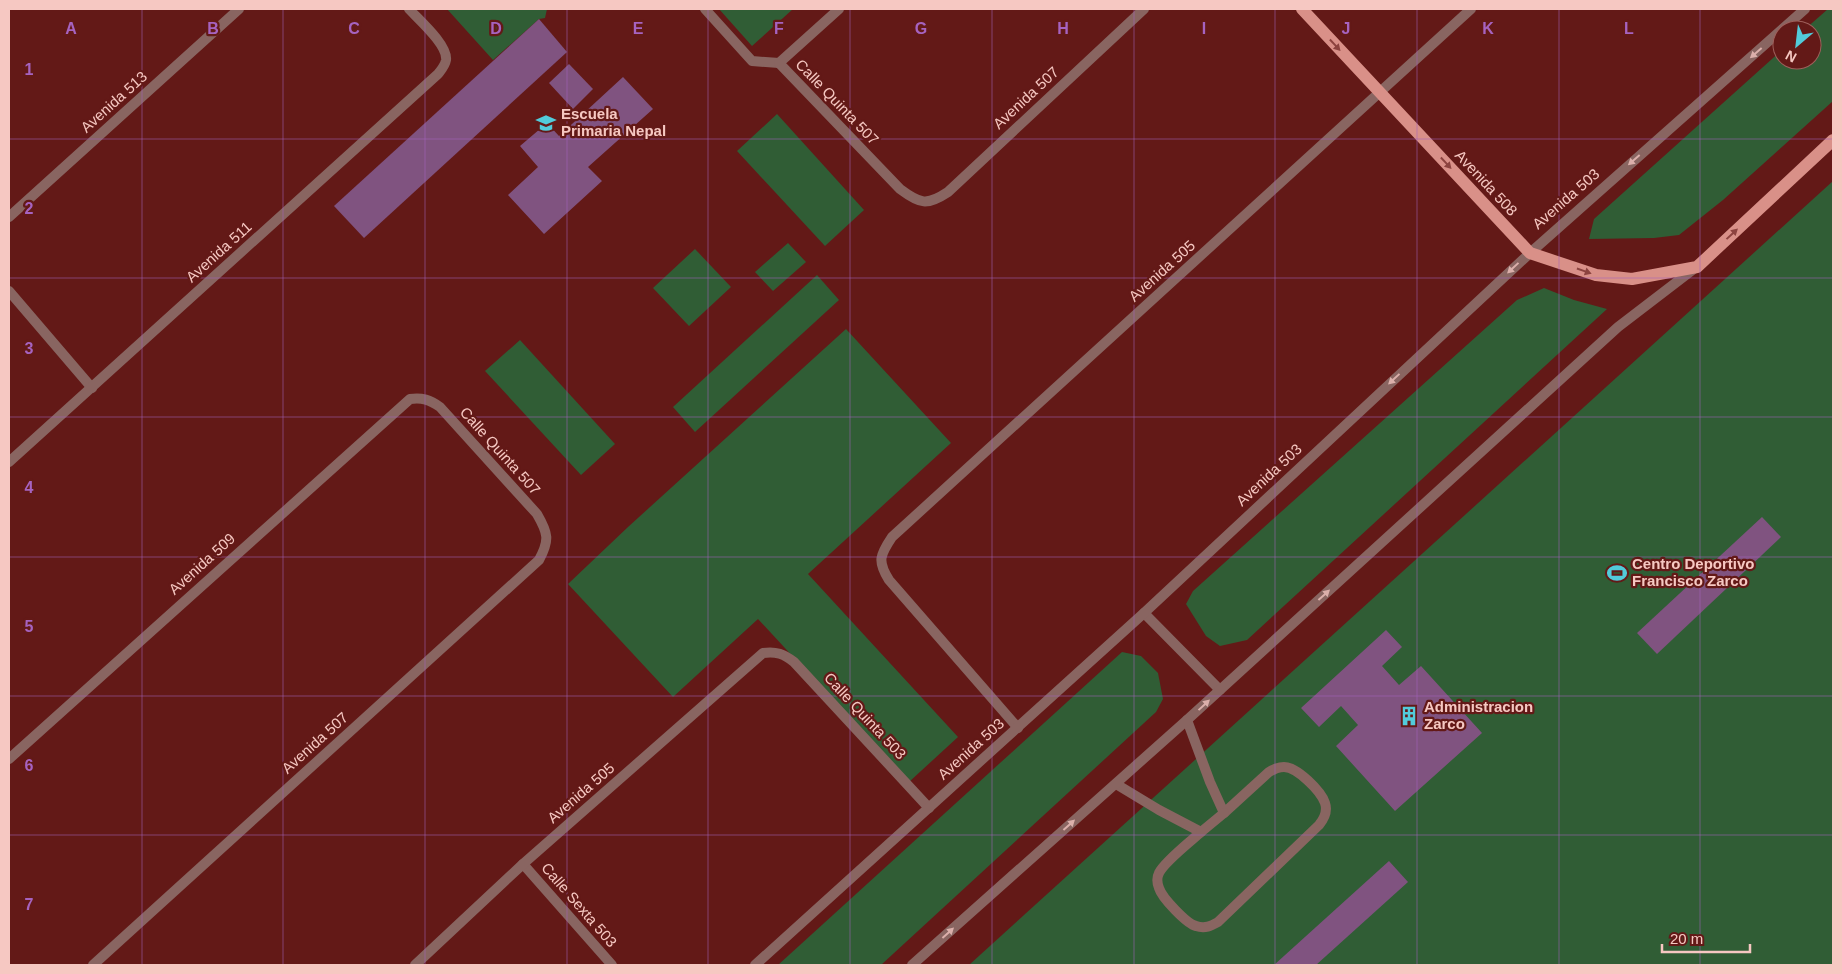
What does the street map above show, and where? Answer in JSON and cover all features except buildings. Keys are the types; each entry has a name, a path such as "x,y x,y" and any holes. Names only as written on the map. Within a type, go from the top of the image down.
{"main road":[{"name":"Avenida 508","path":"1302,9 1530,253 1596,275 1632,279 1697,267"},
{"path":"1697,267 1833,140"}],"street":[{"name":"Avenida 513","path":"9,217 238,9"},
{"name":"Avenida 511","path":"9,462 438,74 446,60 445,51 441,44 409,9"},
{"name":"Calle Quinta 507","path":"705,9 752,61 779,64 900,189 912,198 926,203"},
{"path":"779,64 839,9"},
{"name":"Avenida 507","path":"926,203 937,200 948,192 1144,9"},
{"name":"Avenida 505","path":"1018,728 889,580 883,571 880,560 884,548 892,537 1471,9"},
{"name":"Avenida 503","path":"754,965 1144,613 1530,253 1805,9"},
{"path":"912,965 1187,720 1618,327 1697,267"},
{"path":"9,291 92,388"},
{"name":"Calle Quinta 507","path":"418,398 430,400 440,407 537,514 544,525 548,537"},
{"name":"Avenida 509","path":"9,759 403,404 410,399 418,398"},
{"name":"Avenida 507","path":"93,965 540,560 546,548 548,537"},
{"path":"1144,613 1220,690"},
{"name":"Avenida 505","path":"415,965 523,864 755,659 763,653 773,652"},
{"name":"Calle Quinta 503","path":"773,652 785,655 794,662 929,808"},
{"path":"1187,720 1210,782 1224,813"},
{"path":"1285,766 1293,768 1300,774 1325,802 1324,819 1319,825 1218,922 1202,928 1194,926 1187,921 1164,897 1159,889 1158,881 1159,872 1165,865 1201,832 1269,772 1285,766"},
{"path":"1116,784 1201,832"},
{"name":"Calle Sexta 503","path":"523,864 612,965"}],"green space":[{"path":"447,9 547,9 545,18 539,19 493,60"},
{"path":"719,9 793,9 752,46"},
{"path":"1828,9 1833,9 1833,101 1723,200 1679,235 1654,238 1589,239 1594,219 1772,59 1772,70 1822,70 1822,20 1815,20"},
{"path":"777,114 864,210 825,246 737,151"},
{"name":"Centro Deportivo Francisco Zarco","path":"1833,181 1833,965 969,965"},
{"path":"788,243 806,262 773,291 755,272"},
{"path":"695,249 731,287 689,326 653,288"},
{"path":"817,275 839,300 695,432 673,407"},
{"path":"1544,288 1574,300 1607,309 1247,640 1220,646 1206,636 1186,604 1193,591 1517,300"},
{"path":"846,329 951,443 808,574 958,737 909,782 758,619 673,697 568,584"},
{"path":"520,340 615,444 581,475 485,371"},
{"path":"1122,652 1141,656 1158,673 1163,699 1156,712 881,965 778,965"}],"place":[{"name":"Escuela Primaria Nepal","path":"546,123"},
{"name":"Centro Deportivo Francisco Zarco","path":"1617,573"},
{"name":"Administracion Zarco","path":"1409,716"}]}
